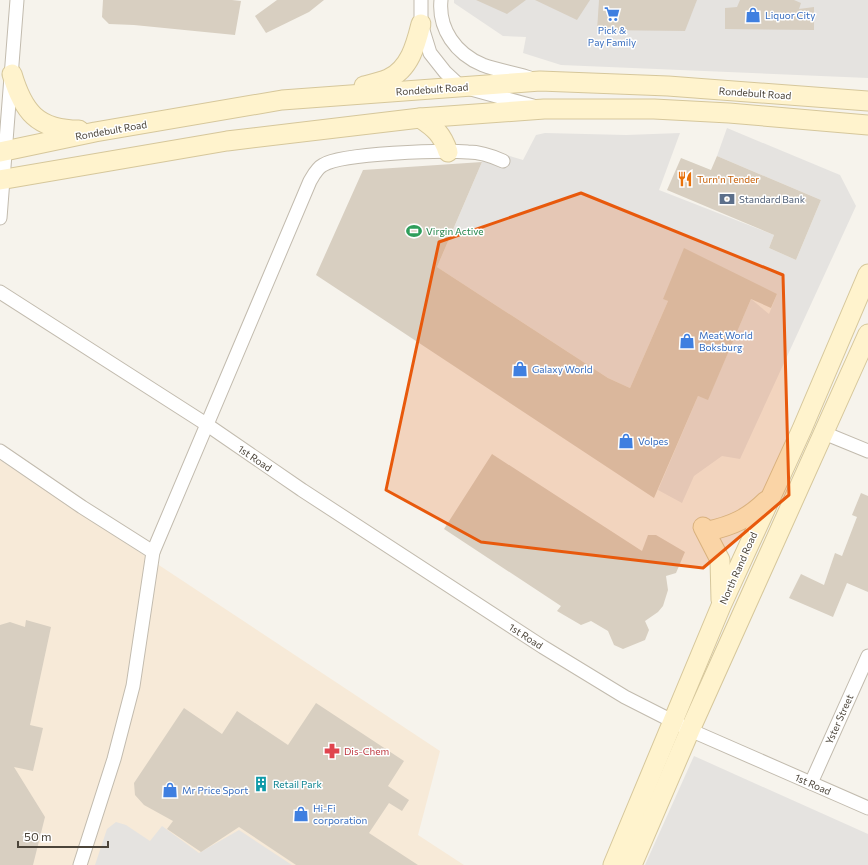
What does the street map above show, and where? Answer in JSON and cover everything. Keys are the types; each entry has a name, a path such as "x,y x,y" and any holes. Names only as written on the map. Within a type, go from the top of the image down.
{"main road":[{"path":"336,95 389,78 401,70 409,59 416,44 421,24"},
{"path":"12,74 19,97 36,118 55,128 95,132"},
{"name":"Rondebult Road","path":"3,152 95,132 282,100 540,81 668,86 868,101"},
{"path":"2,180 227,141 420,118 544,109 654,109 868,125"},
{"path":"420,118 436,129 444,139 448,152"},
{"path":"843,123 868,140"},
{"name":"North Rand Road","path":"612,865 721,606 802,429 868,274"},
{"path":"632,865 690,730 868,334"},
{"path":"721,606 720,560 706,529 733,524 745,519 770,497"}],"street":[{"path":"0,218 3,152 12,74 17,0"},
{"path":"421,0 421,24 430,53 445,72 460,86 544,109"},
{"path":"442,0 442,25 450,39 465,56 483,65 540,81"},
{"path":"80,865 114,759 133,686 153,552 206,424 310,181 316,171 323,165 332,161 363,156 448,152 487,154 503,161"},
{"name":"1st Road","path":"0,292 206,424 302,490 543,647 625,697 690,730 868,808"},
{"path":"824,434 868,451"},
{"path":"0,451 82,507 153,552"},
{"name":"Yster Street","path":"811,783 868,656"}],"highlighted area":[{"path":"581,193 783,275 789,495 703,568 481,542 386,490 439,242"}],"shaded area":[{"path":"454,0 868,0 868,78 561,65 523,53 526,37 503,36 454,3"},
{"path":"727,128 840,175 856,206 740,459 722,456 694,476 682,503 658,490 698,396 708,399 751,299 769,314 777,294 664,299 668,301 630,388 608,378 437,267 482,162 480,147 523,160 536,135 545,133 626,135 680,133 659,190 774,235 769,248 796,260 821,200 717,156"},
{"path":"0,460 440,751 418,835 464,865 0,865"},
{"path":"694,756 868,834 868,865 645,865"},
{"path":"116,822 126,825 150,841 162,826 199,853 239,830 292,865 95,865 107,829"}],"building":[{"path":"103,0 241,1 235,35 109,24 102,17"},
{"path":"277,0 324,0 309,12 266,33 255,16"},
{"path":"476,0 526,0 507,14"},
{"path":"535,0 590,0 577,20"},
{"path":"599,0 697,0 685,31 597,30"},
{"path":"740,0 794,0 801,3 799,9 814,7 814,30 725,29 725,8 737,7"},
{"path":"717,156 821,200 796,260 769,248 774,235 667,190 681,158 711,170"},
{"path":"482,162 437,267 608,378 630,388 668,301 663,299 684,248 777,294 771,308 751,299 708,400 698,396 654,498 316,275 363,170"},
{"path":"492,454 642,551 648,535 656,535 685,552 676,573 666,576 668,590 663,606 658,612 645,621 649,630 645,640 623,649 614,645 608,631 591,621 581,625 557,611 561,606 444,529"},
{"path":"861,493 868,496 868,592 847,583 833,617 789,598 801,574 824,585 835,553 842,556 857,517 852,515"},
{"path":"26,620 51,627 30,725 43,728 33,771 14,767 45,817 33,865 0,865 0,625 10,622 25,627"},
{"name":"Retail Park","path":"316,703 404,761 388,786 409,800 402,811 389,803 369,833 418,865 296,865 239,827 201,852 167,829 173,821 144,805 135,795 134,783 184,708 222,734 237,711 288,745"}],"place":[{"name":"Pick & Pay Family","path":"612,14"},
{"name":"Liquor City","path":"753,15"},
{"name":"Turn'n Tender","path":"685,179"},
{"name":"Standard Bank","path":"727,199"},
{"name":"Virgin Active","path":"414,231"},
{"name":"Meat World Boksburg","path":"687,341"},
{"name":"Galaxy World","path":"520,369"},
{"name":"Volpes","path":"626,441"},
{"name":"Dis-Chem","path":"332,751"},
{"name":"Retail Park","path":"261,784"},
{"name":"Mr Price Sport","path":"170,790"},
{"name":"Hi-Fi corporation","path":"301,814"}]}
